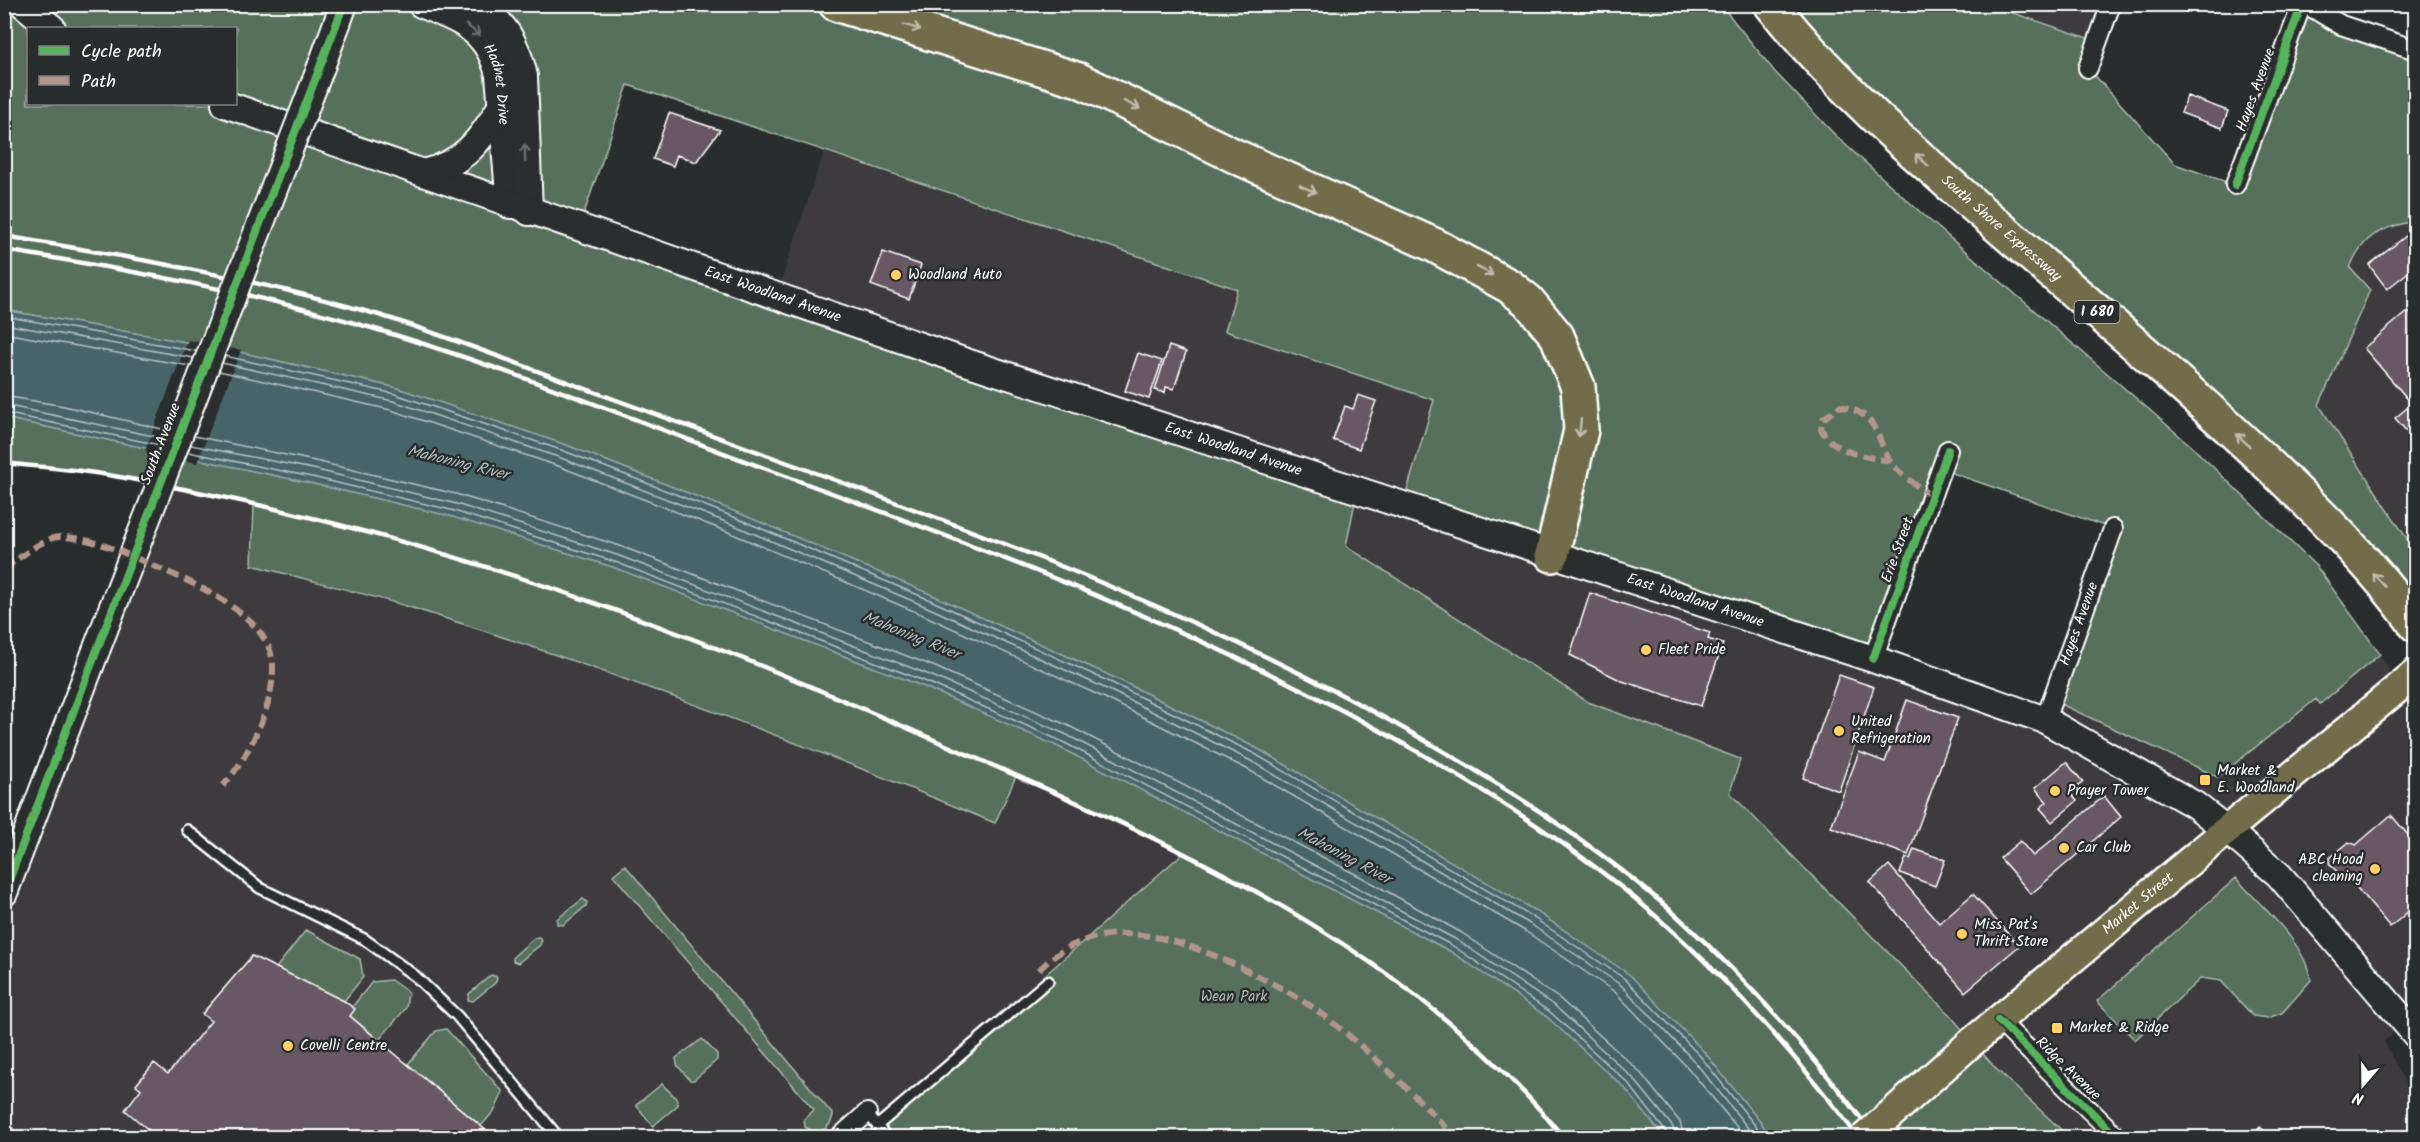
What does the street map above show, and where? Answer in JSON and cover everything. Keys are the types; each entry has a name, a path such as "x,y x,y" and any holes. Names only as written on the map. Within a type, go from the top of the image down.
{"highway":[{"path":"836,4 1079,80 1235,156 1434,245 1509,286 1528,301 1557,336 1578,387 1581,430 1552,555"},
{"name":"South Shore Expressway","path":"1772,4 1814,55 1880,121 2220,418 2330,523 2415,626"}],"main road":[{"path":"23,4 51,27"},
{"name":"South Avenue","path":"4,893 344,4"},
{"name":"Hadnet Drive","path":"421,4 464,23 480,35 495,57 520,208"},
{"name":"Hadnet Drive","path":"475,4 498,21 510,37 519,56 524,76 520,208"},
{"name":"East Woodland Avenue","path":"228,105 966,362 1873,659 2045,720 2195,805 2227,830 2279,875 2415,1035"},
{"path":"423,173 444,168 465,155 482,138 502,105"},
{"name":"Market Street","path":"1864,1137 1998,1020 2415,673"}],"street":[{"path":"2088,68 2111,4"},
{"path":"2304,4 2341,25 2415,50"},
{"name":"Hayes Avenue","path":"2235,185 2304,4"},
{"name":"Erie Street","path":"1873,659 1948,450"},
{"name":"Hayes Avenue","path":"2045,720 2113,529"},
{"name":"Ridge Avenue","path":"1998,1020 2118,1137"},
{"path":"839,1137 872,1120"}],"lane":[{"path":"187,830 260,888 364,939 415,976 458,1016 559,1137"},
{"path":"888,1137 872,1120 1048,981"}],"shaded area":[{"path":"2000,5 2111,5 2097,41 2004,10"},
{"path":"824,151 1237,289 1225,331 1434,400 1403,506 2045,719 2081,624 2376,649 2415,708 2415,1016 2384,1041 2415,1102 2415,1137 2069,1137 1996,1069 1949,1014 1730,793 1740,759 1588,702 1346,546 1357,491 776,297"},
{"path":"2415,151 2415,562 2299,376 2287,292"},
{"path":"153,484 293,512 969,755 1183,853 1044,976 1048,981 887,1138 5,1137 4,893"}],"green space":[{"path":"4,5 421,5 464,23 475,5 1721,5 1775,72 1838,138 1927,218 2189,444 2317,567 2380,654 2320,704 2316,699 2218,777 2052,700 2113,529 1941,469 1873,659 1402,507 1434,400 1225,331 1237,289 628,85 579,228 1357,492 1346,546 1588,702 1740,759 1730,793 1949,1014 1996,1069 2069,1137 1772,1137 1705,1053 1629,975 1537,912 1258,749 1115,678 932,595 736,512 566,445 397,388 230,350 5,310"},
{"path":"1771,5 2000,5 2004,10 2097,41 2088,68 2175,164 2235,185 2302,5 2415,50 2415,221 2393,226 2375,234 2367,240 2355,257 2350,268 2370,290 2319,405 2415,551 2415,623"},
{"name":"Wean Park","path":"4,418 310,483 450,516 613,567 925,687 1059,747 1450,951 1546,1016 1624,1087 1664,1137 887,1137 877,1126 1048,981 1044,976 1183,853 1016,776 995,823 777,736 555,655 406,606 252,565 254,505 106,475 5,463"},
{"path":"625,865 833,1115 827,1128 815,1131 805,1127 804,1119 814,1110 613,875"},
{"path":"2236,878 2291,938 2307,965 2311,980 2282,1013 2268,1018 2253,1016 2221,981 2201,978 2135,1040 2097,1001"},
{"path":"583,899 587,902 586,906 563,925 557,924 557,919"},
{"path":"306,930 360,959 363,977 344,1001 276,968"},
{"path":"539,937 542,940 540,945 518,963 513,961 513,957 534,938"},
{"path":"491,975 497,977 496,982 473,1001 468,1000 469,994"},
{"path":"391,980 408,992 406,1008 379,1040 350,1016 352,1007 372,982"},
{"path":"446,1029 503,1092 495,1110 481,1126 408,1064 436,1031"},
{"path":"702,1039 717,1054 717,1060 694,1080 690,1080 677,1065 676,1058"},
{"path":"662,1084 676,1098 678,1105 653,1126 636,1105"},
{"path":"5,1119 20,1137 5,1137"}],"water":[{"name":"Mahoning River","path":"4,310 230,350 397,388 566,445 736,512 932,595 1115,678 1258,749 1537,912 1630,975 1705,1053 1772,1137 1664,1137 1624,1087 1546,1016 1450,951 1059,747 925,687 613,567 450,516 310,483 5,418"}],"pier":[{"path":"188,340 241,350 197,463 145,451"}],"building":[{"path":"2187,96 2228,111 2222,128 2181,113"},
{"path":"669,113 720,130 696,162 677,155 673,166 653,159"},
{"path":"2406,236 2416,248 2416,266 2387,289 2369,265"},
{"name":"Woodland Auto","path":"883,252 921,265 909,299 871,285"},
{"path":"2408,311 2416,320 2416,442 2395,418 2412,404 2364,348"},
{"path":"1169,346 1186,352 1174,389 1166,387 1165,393 1155,390"},
{"path":"1138,353 1162,361 1149,399 1125,391"},
{"path":"1358,395 1376,401 1359,449 1333,440 1345,406 1353,409"},
{"name":"Fleet Pride","path":"1590,593 1710,633 1708,639 1723,644 1701,706 1622,681 1570,655"},
{"name":"United Refrigeration","path":"1839,675 1874,687 1839,791 1803,778"},
{"path":"1907,700 1958,718 1908,855 1831,827 1859,752 1885,762"},
{"name":"Prayer Tower","path":"2066,762 2083,782 2070,793 2077,801 2052,822 2040,808 2047,802 2035,788"},
{"name":"Car Club","path":"2104,796 2121,817 2031,894 2000,858 2020,841 2033,856"},
{"name":"ABC Hood cleaning","path":"2391,815 2416,844 2416,905 2390,927 2346,875 2340,875 2329,863 2330,858 2349,842 2356,845"},
{"path":"1914,849 1945,860 1935,886 1900,873 1906,858 1910,859"},
{"name":"Miss Pat's Thrift Store","path":"1889,865 1939,923 1973,894 2019,946 1965,992 1870,882"},
{"name":"Covelli Centre","path":"252,956 344,1001 355,1009 350,1016 495,1138 158,1138 125,1110 141,1089 136,1085 154,1063 168,1074 211,1021 202,1014"},
{"path":"2260,1127 2272,1138 2251,1138"}],"railway":[{"path":"4,236 146,261 287,290 420,328 945,521 1108,586 1268,658 1347,697 1457,759 1523,800 1618,867 1677,916 1757,995 1806,1050 1876,1138"},
{"path":"4,250 144,274 237,293 329,316 425,344 575,397 937,532 1101,598 1262,670 1340,709 1451,771 1548,833 1610,878 1668,927 1744,1001 1792,1054 1859,1138"},
{"path":"4,463 95,473 190,490 352,528 433,551 513,575 671,631 874,713 1032,782 1200,861 1281,906 1359,954 1433,1009 1502,1070 1564,1138"}],"marked path":[{"path":"1891,461 1881,459 1871,458 1842,449 1834,444 1821,429 1823,419 1840,406 1862,414 1874,427 1895,467 1931,496"},
{"path":"4,569 53,538 85,540 122,552 192,583 211,593 246,618 260,633 270,649 273,667 271,687 267,707 254,737 240,763 223,786"},
{"path":"1039,970 1063,951 1088,939 1115,934 1142,935 1169,940 1197,949 1250,972 1322,1014 1380,1063 1456,1138"}],"cycle path":[{"path":"4,893 344,4"},
{"path":"2235,185 2302,4"},
{"path":"1873,659 1948,450"},
{"path":"1998,1020 2118,1138"}],"place":[{"name":"Woodland Auto","path":"896,275"},
{"name":"Fleet Pride","path":"1646,650"},
{"name":"United Refrigeration","path":"1839,731"},
{"name":"Market & E. Woodland","path":"2205,780"},
{"name":"Prayer Tower","path":"2055,791"},
{"name":"Car Club","path":"2064,848"},
{"name":"ABC Hood cleaning","path":"2375,869"},
{"name":"Miss Pat's Thrift Store","path":"1962,934"},
{"name":"Market & Ridge","path":"2057,1028"},
{"name":"Covelli Centre","path":"288,1046"}]}
